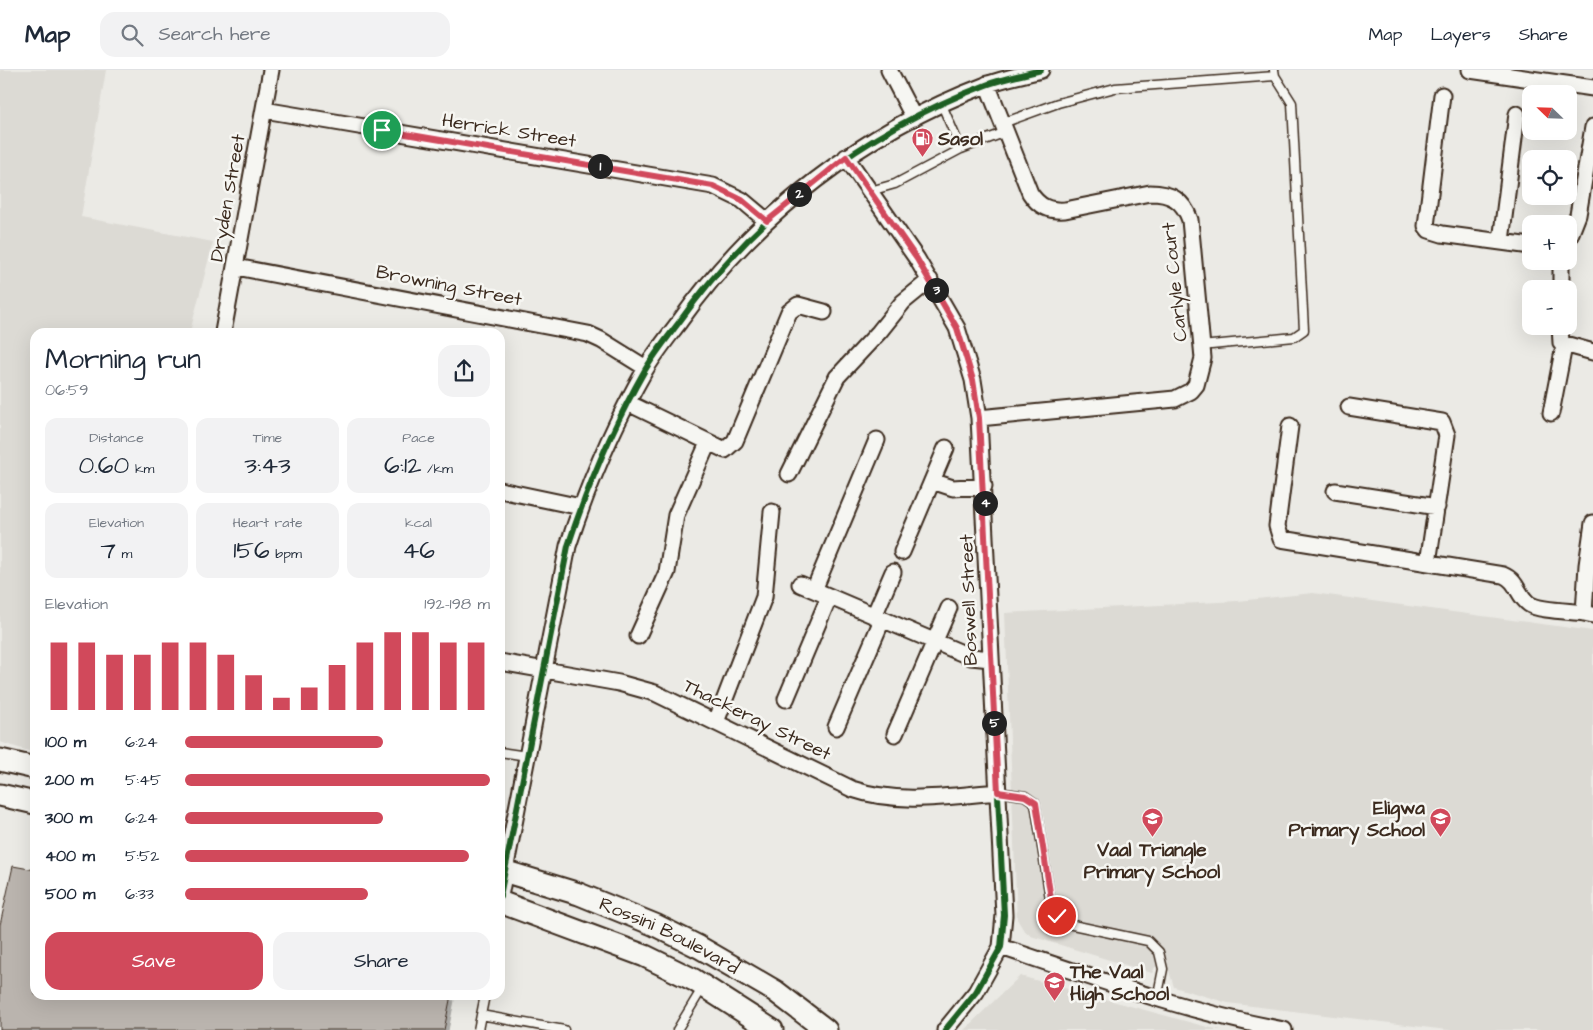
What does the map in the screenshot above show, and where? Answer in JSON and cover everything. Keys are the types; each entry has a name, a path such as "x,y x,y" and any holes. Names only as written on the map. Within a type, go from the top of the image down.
{"street":[{"name":"Dryden Street","path":"224,328 271,70"},
{"path":"890,70 914,118"},
{"path":"505,861 560,579 581,507 611,435 646,368 690,307 726,262 767,221 846,157 914,118 987,84 1041,70"},
{"path":"1470,70 1593,88"},
{"name":"Carlyle Court","path":"979,418 1175,399 1191,392 1196,385 1202,368 1202,346 1190,220 1180,201 1163,193 1150,193 1065,210 1054,210 1044,207 1035,201 1030,193 987,84"},
{"path":"1442,96 1426,226 1428,230 1442,234 1522,244"},
{"name":"Herrick Street","path":"264,110 713,186 742,200 767,221"},
{"path":"1501,241 1517,114"},
{"path":"1577,218 1593,127"},
{"name":"Boswell Street","path":"846,157 930,280 960,336 973,380 979,418 984,486 1004,915 1001,947 976,992 945,1030"},
{"name":"Browning Street","path":"236,267 588,334 646,368"},
{"path":"788,474 837,377 879,332 903,302 930,280"},
{"path":"628,404 725,450 732,445 789,312 798,305 824,312"},
{"path":"1551,413 1564,346 1560,335"},
{"path":"1564,346 1593,352"},
{"path":"1349,407 1442,422 1444,425 1447,435 1428,563"},
{"path":"1290,426 1277,526 1282,539 1503,575 1513,580 1525,600 1533,606 1589,614 1587,565 1593,523"},
{"path":"877,440 807,587 971,658 991,659"},
{"path":"638,636 667,572 676,515 708,443"},
{"path":"902,552 946,448"},
{"path":"932,481 953,488 984,486"},
{"path":"505,491 581,507"},
{"path":"1335,491 1436,507"},
{"path":"716,722 764,596 772,512"},
{"path":"836,727 878,618 893,572"},
{"path":"786,699 829,597"},
{"path":"895,734 949,608"},
{"name":"Thackeray Street","path":"505,663 619,683 655,693 852,789 872,796 911,799 998,792"},
{"path":"0,760 30,767"},
{"path":"0,795 30,802"},
{"name":"Rossini Boulevard","path":"505,872 579,894 655,925 699,947 775,991 826,1030"},
{"name":"Rossini Boulevard","path":"505,904 645,956 704,986 772,1030"},
{"path":"1001,947 1157,999 1233,1021 1284,1030"}],"lane":[{"path":"870,191 895,184 961,149 1058,102 1116,88 1275,73 1288,94 1293,112 1304,330 1294,337 1202,346"},
{"path":"942,105 961,149"},
{"path":"505,753 527,756"},
{"path":"998,792 1025,796 1036,803 1052,905 1057,916 1068,924 1148,941 1159,952 1162,969 1157,999"},
{"path":"676,1030 704,986"},
{"path":"478,1030 484,1000"},
{"path":"481,1015 564,1030"}],"shaded area":[{"path":"0,70 106,70 81,217 213,242 191,328 30,328 30,751 0,742"},
{"path":"1313,593 1593,631 1593,1030 1447,1030 1228,1003 1174,987 1169,971 1155,967 1152,973 1031,936 1023,929 1017,919 1005,613 1238,601"},
{"name":"The Vaal High School","path":"1020,976 1211,1028 1222,1030 964,1030"}],"building":[{"path":"13,866 30,869 30,1000 450,1000 444,1030 0,1030 0,925"}],"cycle path":[{"path":"505,870 568,546 602,456 633,391 649,364 710,282 743,245 778,211 816,180 897,126 941,104 1007,78 1041,70"},
{"path":"846,157 917,259 957,328 973,380 979,418 1004,915 1001,947 976,992 945,1030"}],"place":[{"name":"Sasol","path":"922,158"},
{"name":"Vaal Triangle Primary School","path":"1152,838"},
{"name":"Eligwa Primary School","path":"1441,838"},
{"name":"The Vaal High School","path":"1054,1002"}],"route":[{"path":"382,130 713,186 742,200 767,221 846,157 943,300 957,328 965,351 973,380 979,418 984,486 998,792 1025,796 1036,803 1052,905 1057,916"}]}
